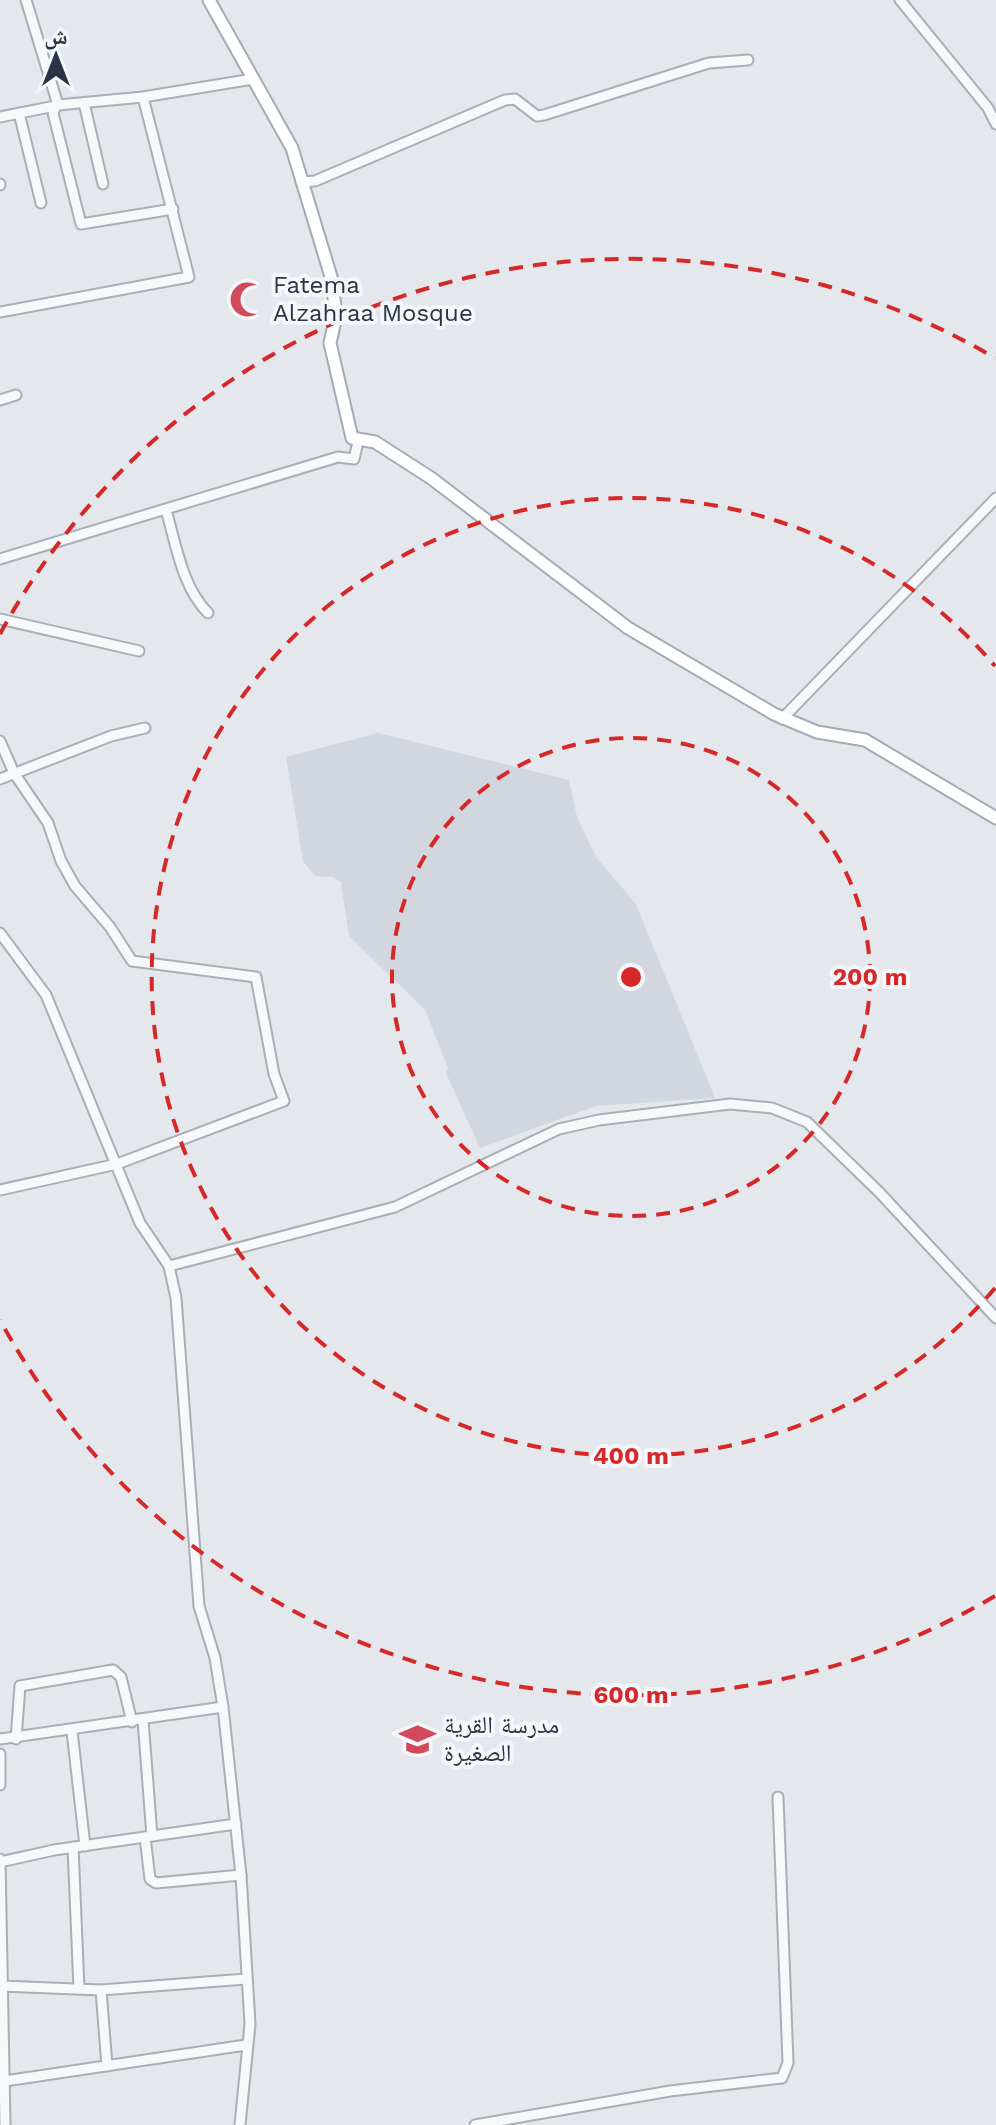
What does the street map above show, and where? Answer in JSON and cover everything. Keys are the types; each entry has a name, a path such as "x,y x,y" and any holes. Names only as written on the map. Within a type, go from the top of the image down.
{"main road":[{"path":"209,0 292,148 332,280 336,316 330,343 349,432 358,442 375,442 418,470 482,514 628,628 782,719 817,732 865,740 996,818"}],"street":[{"path":"26,0 56,105 53,113 81,224 173,209"},
{"path":"900,0 988,108 996,124"},
{"path":"301,182 315,181 505,100 515,99 537,116 544,115 709,63 748,60"},
{"path":"0,117 56,105 143,97 253,79"},
{"path":"0,312 189,277 143,97"},
{"path":"84,103 103,184"},
{"path":"19,113 41,203"},
{"path":"0,400 16,395"},
{"path":"0,559 338,457 354,459 358,442"},
{"path":"782,719 996,498"},
{"path":"166,510 184,573 197,602 208,613"},
{"path":"0,619 139,651"},
{"path":"0,779 111,736 145,728"},
{"path":"0,741 14,773 48,823 61,861 75,886 110,927 132,961 256,977 274,1074 284,1101 117,1164 0,1190"},
{"path":"0,933 46,995 140,1223 169,1266 176,1298 199,1606 215,1658 223,1707 241,1875 250,2024 240,2125"},
{"path":"169,1266 395,1207 559,1129 599,1120 730,1104 772,1108 807,1122 880,1193 996,1318"},
{"path":"16,1739 20,1686 99,1672 119,1672 138,1721 150,1879 156,1883 241,1875"},
{"path":"0,1739 223,1707"},
{"path":"72,1731 85,1846"},
{"path":"0,1754 0,1785"},
{"path":"475,2125 526,2120 670,2091 782,2078 788,2063 778,1797"},
{"path":"5,2125 2,2110 5,2081 0,1861 73,1847 236,1824"},
{"path":"73,1847 79,1989"},
{"path":"2,1986 101,1990 246,1979"},
{"path":"101,1990 107,2066"},
{"path":"5,2081 246,2045"}],"shaded area":[{"path":"378,733 569,780 577,817 596,857 636,904 715,1098 596,1106 480,1148 446,1073 448,1068 425,1010 349,936 341,882 333,877 315,876 303,861 286,757"}],"place":[{"name":"Fatema Alzahraa Mosque","path":"247,299"},
{"name":"مدرسة القرية الصغيرة","path":"418,1739"}]}
